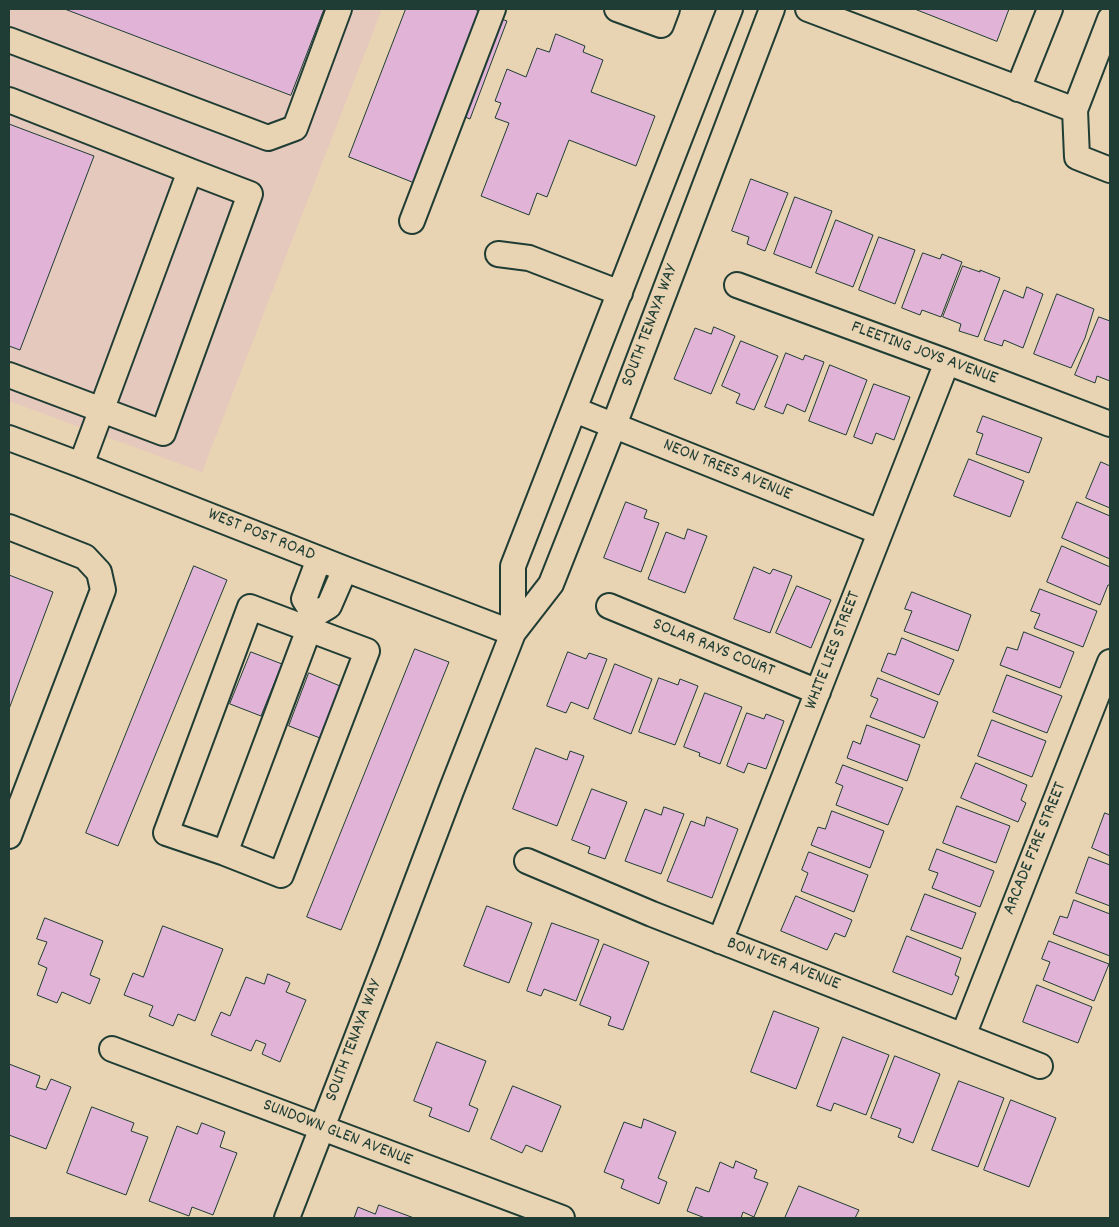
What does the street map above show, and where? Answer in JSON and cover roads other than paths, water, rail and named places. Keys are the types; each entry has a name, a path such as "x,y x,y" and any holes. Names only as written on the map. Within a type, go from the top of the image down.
{"street":[{"path":"9,40 268,138 295,128 339,9"},
{"path":"412,221 494,9"},
{"path":"617,9 661,24 667,9"},
{"name":"SOUTH TENAYA WAY","path":"513,633 513,566 730,9"},
{"name":"SOUTH TENAYA WAY","path":"287,1218 513,633 551,584 614,425 772,9"},
{"path":"808,9 844,16 1018,89 1075,110"},
{"path":"1018,89 1050,9"},
{"path":"1110,19 1075,110 1077,157 1110,170"},
{"path":"9,100 250,194 163,433 9,375"},
{"path":"81,465 190,171"},
{"path":"498,254 529,258 620,293"},
{"name":"FLEETING JOYS AVENUE","path":"737,285 1110,424"},
{"name":"WHITE LIES STREET","path":"720,941 947,362"},
{"name":"NEON TREES AVENUE","path":"575,410 880,532"},
{"name":"WEST POST ROAD","path":"9,438 513,633"},
{"path":"9,527 85,557 100,572 103,590 9,836"},
{"path":"312,622 304,599 318,559"},
{"path":"225,854 312,622 329,606 345,569"},
{"name":"SOLAR RAYS COURT","path":"609,606 818,692"},
{"path":"250,607 312,622 367,651 281,875 225,854 166,833 250,607"},
{"name":"ARCADE FIRE STREET","path":"962,1036 1110,662"},
{"name":"BON IVER AVENUE","path":"527,861 652,914 1040,1066"},
{"name":"SUNDOWN GLEN AVENUE","path":"112,1049 562,1218"}]}
